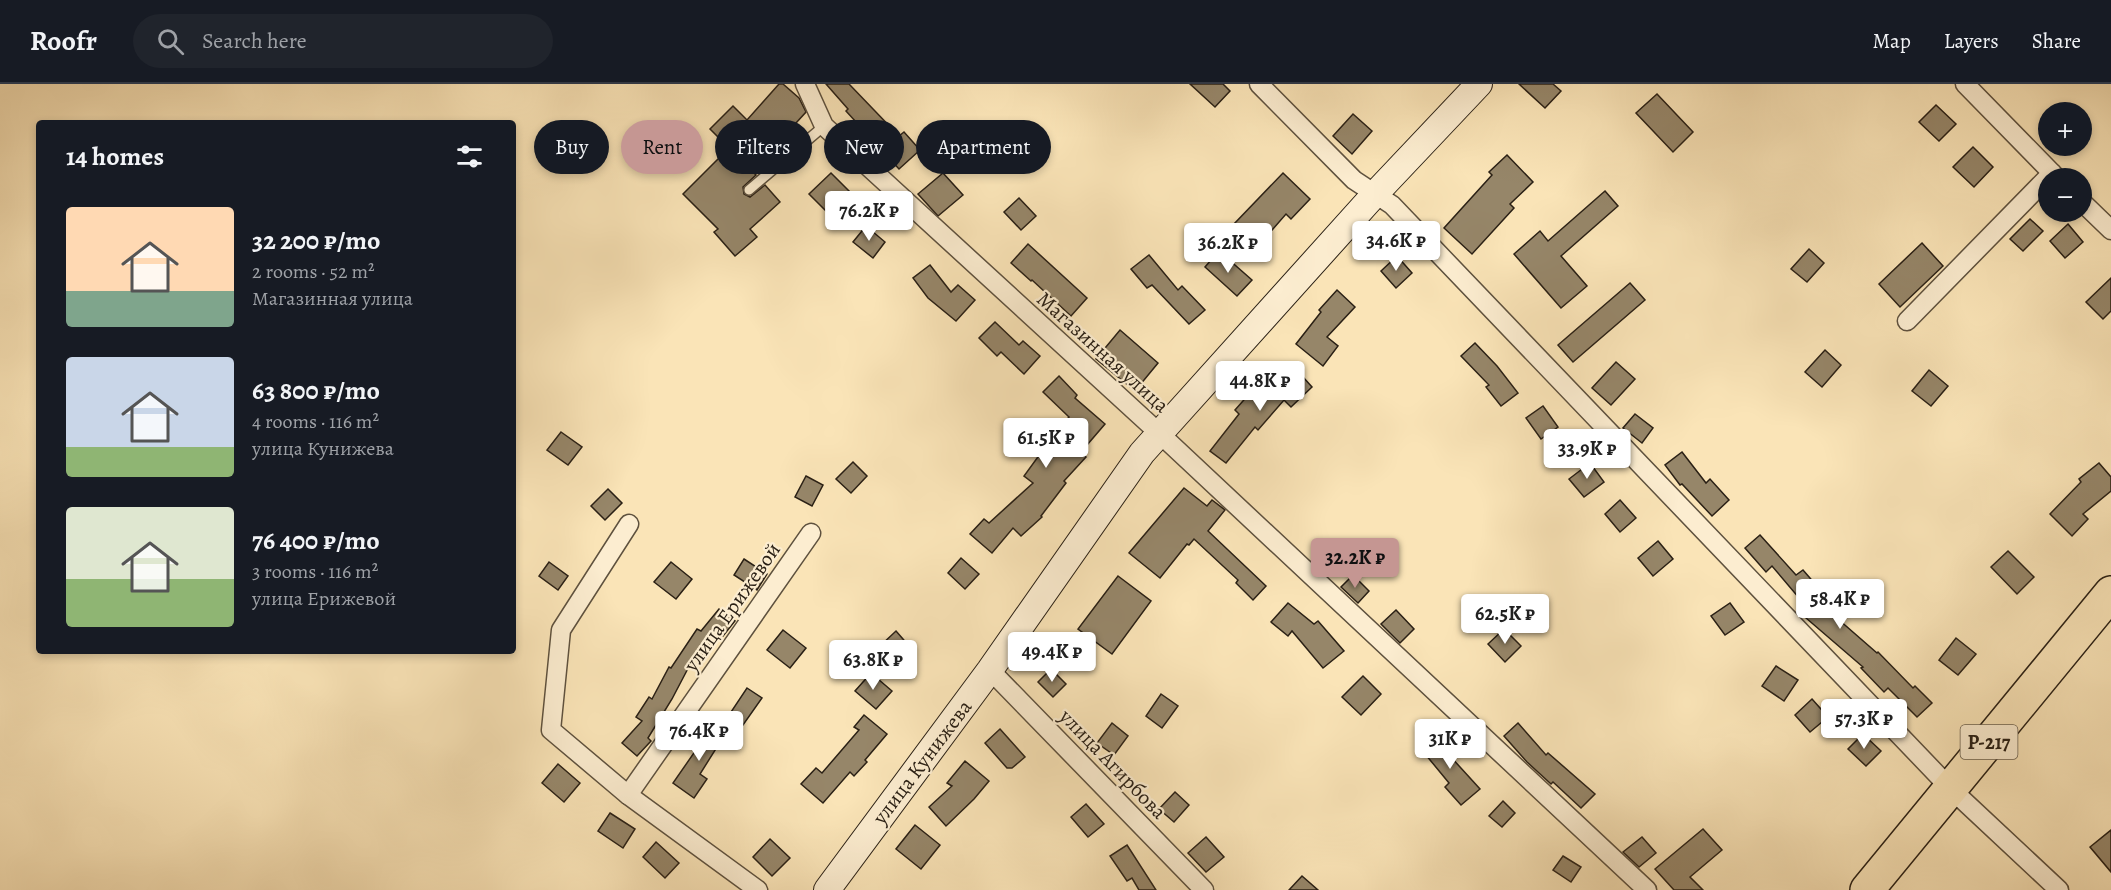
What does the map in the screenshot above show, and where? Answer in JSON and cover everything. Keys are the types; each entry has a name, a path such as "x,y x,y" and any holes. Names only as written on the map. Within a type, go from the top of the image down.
{"highway":[{"name":"Р-217","path":"1867,890 2111,593"}],"street":[{"name":"Магазинная улица","path":"805,84 824,126"},
{"path":"1259,84 1354,180 1392,205 1950,789 2059,890"},
{"name":"улица Кунижева","path":"827,890 990,670 1142,453 1375,194 1479,84"},
{"path":"1965,84 2046,168"},
{"name":"Магазинная улица","path":"876,174 1159,433 1647,890"},
{"path":"1907,321 2038,192"},
{"path":"2092,212 2111,230"},
{"path":"629,524 561,630 551,730 628,795 758,890"},
{"name":"улица Ерижевой","path":"628,795 811,533"},
{"name":"улица Агирбова","path":"990,670 1204,890"}],"lane":[{"path":"749,190 824,126"}],"building":[{"path":"779,84 783,84 799,98 806,112 799,120 747,120"},
{"path":"826,84 849,84 884,120 854,120 846,111 848,109"},
{"path":"1190,84 1223,84 1230,91 1215,107"},
{"path":"1519,84 1553,84 1561,91 1545,108"},
{"path":"1657,94 1693,132 1673,152 1636,113"},
{"path":"1936,105 1956,124 1939,141 1919,122"},
{"path":"733,106 747,120 719,120"},
{"path":"1353,114 1372,131 1352,154 1333,136"},
{"path":"715,124 715,134 710,129"},
{"path":"904,132 916,146 916,154 904,164"},
{"path":"1973,147 1993,167 1974,187 1953,167"},
{"path":"1507,155 1533,182 1510,204 1514,208 1472,254 1444,228 1492,175 1489,172"},
{"path":"715,162 715,174 755,174 743,187 744,194 750,197 765,185 780,202 750,229 757,237 735,256 714,232 718,229 683,194"},
{"path":"1283,173 1310,199 1291,219 1286,214 1259,245 1234,224"},
{"path":"832,174 853,195 831,216 809,194"},
{"path":"944,174 963,195 938,216 918,194"},
{"path":"1605,191 1618,206 1561,256 1587,286 1561,308 1514,254 1540,231 1548,241"},
{"path":"1019,198 1036,216 1021,230 1004,212"},
{"path":"2030,219 2043,231 2023,251 2010,239"},
{"path":"2068,224 2083,242 2065,258 2050,241"},
{"path":"866,226 885,242 873,258 853,242"},
{"path":"1922,243 1943,266 1900,307 1879,284"},
{"path":"1028,244 1087,298 1071,316 1011,263"},
{"path":"1809,249 1824,263 1807,282 1791,269"},
{"path":"1219,251 1252,280 1237,296 1205,267"},
{"path":"1149,255 1178,290 1182,286 1205,310 1189,324 1152,285 1147,288 1131,269"},
{"path":"1397,256 1412,273 1396,288 1381,271"},
{"path":"930,265 951,292 958,285 975,300 956,321 928,298 913,278"},
{"path":"2111,278 2111,311 2103,319 2086,302"},
{"path":"1630,283 1645,300 1573,362 1558,345"},
{"path":"1337,290 1355,307 1327,337 1338,346 1323,366 1296,344 1321,312 1319,310"},
{"path":"995,322 1019,345 1023,341 1040,356 1024,374 1001,352 997,356 979,338"},
{"path":"1120,330 1158,363 1135,391 1096,359"},
{"path":"1475,343 1518,393 1501,406 1486,387 1489,385 1461,356"},
{"path":"1825,350 1841,365 1822,387 1805,372"},
{"path":"1616,362 1635,379 1611,405 1592,388"},
{"path":"1294,367 1312,387 1291,407 1284,400 1258,430 1255,427 1226,463 1210,451 1239,414 1235,410 1250,393 1258,400"},
{"path":"1929,370 1948,386 1931,406 1912,391"},
{"path":"1059,376 1077,395 1075,398 1105,424 1081,452 1086,457 1064,481 1066,483 1042,517 1021,536 1013,528 992,553 970,534 984,519 989,523 1033,483 1024,476 1043,450 1041,449 1069,417 1043,392"},
{"path":"1543,406 1558,427 1541,439 1526,418"},
{"path":"1635,414 1653,428 1642,443 1623,428"},
{"path":"561,432 582,447 568,465 547,450"},
{"path":"1682,452 1706,483 1710,479 1729,500 1712,516 1682,484 1680,485 1665,465"},
{"path":"853,462 867,476 851,493 836,479"},
{"path":"1590,463 1604,482 1584,497 1569,479"},
{"path":"2099,463 2111,477 2111,491 2083,514 2088,519 2072,536 2050,514 2081,482 2079,479"},
{"path":"806,476 823,485 812,506 795,497"},
{"path":"1184,488 1207,506 1212,500 1225,510 1208,531 1266,586 1253,600 1236,583 1238,580 1194,539 1189,545 1187,544 1160,578 1129,553"},
{"path":"608,489 622,503 605,520 591,506"},
{"path":"1620,500 1636,518 1620,532 1605,514"},
{"path":"1760,535 1796,575 1803,570 1816,585 1811,590 1840,617 1838,619 1878,652 1913,688 1915,686 1932,703 1917,717 1888,688 1884,692 1861,668 1863,667 1806,618 1811,612 1772,566 1766,572 1745,548"},
{"path":"1658,541 1673,559 1653,576 1638,558"},
{"path":"2008,551 2034,577 2017,594 1991,567"},
{"path":"961,558 979,574 965,589 948,573"},
{"path":"744,559 767,574 757,590 734,575"},
{"path":"549,562 568,576 558,590 539,576"},
{"path":"671,562 692,579 676,599 654,582"},
{"path":"1353,575 1369,591 1358,603 1341,587"},
{"path":"1118,576 1151,601 1112,654 1078,629"},
{"path":"1288,603 1314,624 1318,621 1344,651 1323,668 1292,631 1288,636 1271,622"},
{"path":"1730,603 1744,622 1725,635 1711,616"},
{"path":"719,609 735,621 723,636 717,632 699,660 694,657 648,738 651,741 637,756 622,743 642,721 636,717 649,697 652,699 669,667 671,668 697,629 701,631"},
{"path":"1396,610 1414,629 1400,643 1381,624"},
{"path":"1504,629 1521,646 1505,662 1488,644"},
{"path":"783,630 806,648 790,668 767,650"},
{"path":"896,631 916,654 900,669 879,647"},
{"path":"1956,638 1976,654 1958,675 1939,660"},
{"path":"1776,666 1798,680 1784,701 1762,686"},
{"path":"1051,669 1066,684 1053,697 1038,682"},
{"path":"871,673 892,691 876,709 855,691"},
{"path":"1363,676 1381,694 1361,715 1342,697"},
{"path":"747,688 762,698 743,725 729,715"},
{"path":"1161,694 1178,706 1162,728 1146,716"},
{"path":"1812,699 1828,717 1810,732 1795,715"},
{"path":"864,715 887,734 865,760 867,762 854,776 850,772 823,803 801,784 816,768 822,773 859,730 854,727"},
{"path":"1112,723 1128,736 1114,755 1097,743"},
{"path":"1518,723 1546,755 1548,753 1595,794 1581,808 1527,762 1504,736"},
{"path":"708,725 724,736 700,774 707,779 694,798 673,783 696,750 693,748"},
{"path":"1000,729 1025,757 1012,768 1007,768 985,743"},
{"path":"1863,734 1881,751 1866,766 1848,749"},
{"path":"1439,735 1454,753 1450,756 1480,789 1461,805 1445,787 1449,783 1421,749"},
{"path":"965,761 989,781 946,826 929,807 952,786 947,783"},
{"path":"558,764 580,783 564,802 542,783"},
{"path":"1175,792 1189,805 1174,822 1159,809"},
{"path":"1503,801 1515,813 1502,827 1489,816"},
{"path":"1086,804 1104,824 1088,837 1071,817"},
{"path":"610,813 635,829 623,848 598,831"},
{"path":"915,825 940,845 921,869 896,849"},
{"path":"1703,829 1722,850 1690,877 1703,890 1674,890 1655,869"},
{"path":"2111,830 2111,872 2090,847"},
{"path":"1206,837 1224,857 1206,872 1188,853"},
{"path":"1642,837 1656,853 1639,867 1623,852"},
{"path":"770,839 790,858 772,876 753,857"},
{"path":"656,842 679,863 665,878 643,857"},
{"path":"1127,845 1156,890 1139,890 1132,878 1127,881 1110,856"},
{"path":"1563,856 1581,867 1571,882 1553,870"},
{"path":"1302,876 1318,890 1289,890"}]}
